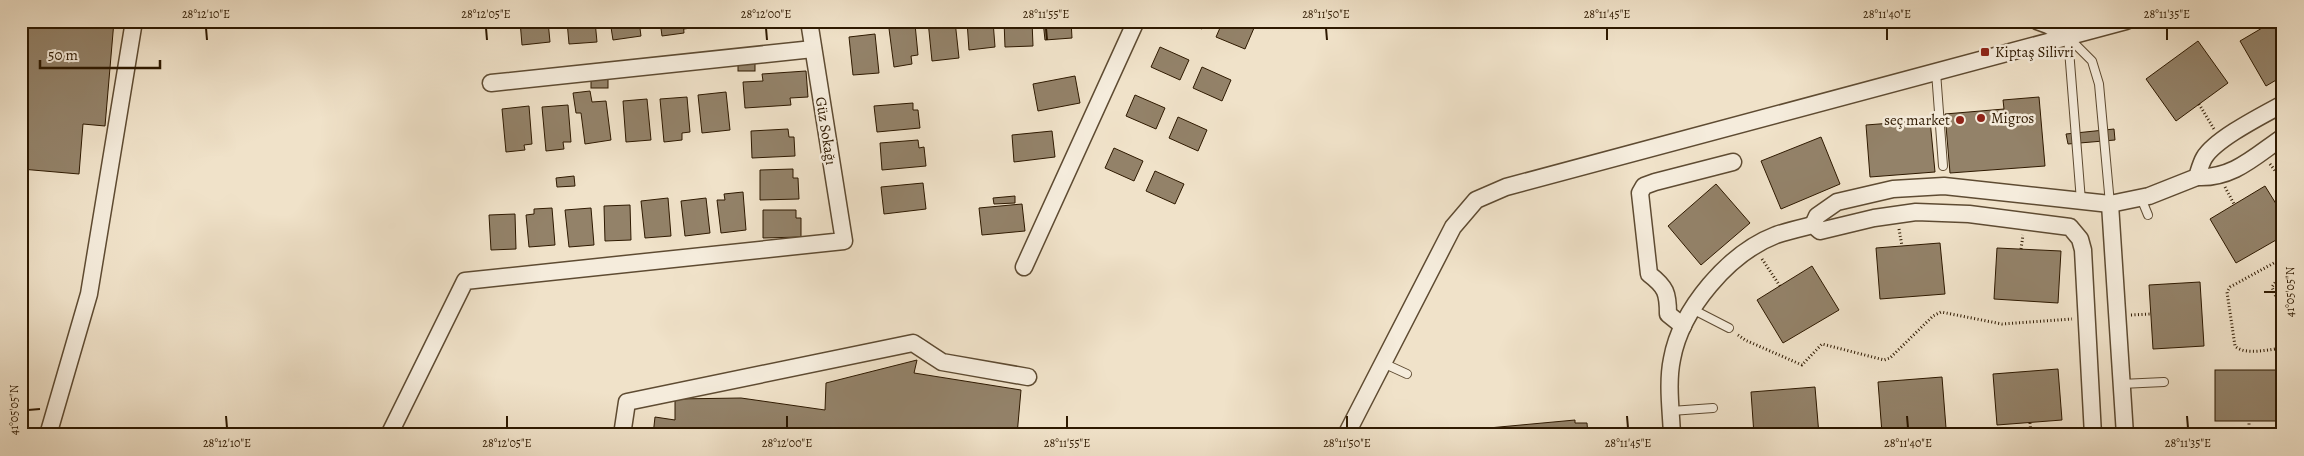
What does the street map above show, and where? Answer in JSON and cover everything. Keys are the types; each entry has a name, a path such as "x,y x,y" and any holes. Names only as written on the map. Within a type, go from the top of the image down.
{"street":[{"path":"48,435 89,294 134,21"},
{"name":"Güz Sokağı","path":"389,435 465,281 844,241 809,21"},
{"path":"1024,266 1136,21"},
{"path":"2037,21 2068,37"},
{"path":"1346,435 1453,227 1476,200 1506,187 2126,21"},
{"path":"491,83 813,49"},
{"path":"2197,176 2204,157 2232,133 2283,104"},
{"path":"1672,435 1670,375 1672,358 1683,326 1692,308 1705,291 1737,258 1775,236 1813,225 1817,216 1836,202 1893,189 1944,186 2110,204 2141,198 2197,176 2210,178 2232,172 2283,137"},
{"path":"1683,326 1668,314 1668,299 1665,288 1649,274 1640,193 1644,186 1655,182 1733,162"},
{"path":"2110,204 2125,435"},
{"path":"1813,225 1820,232 1874,218 1916,212 1969,214 2070,227 2080,239 2083,250 2093,435"},
{"path":"622,435 627,402 913,343 942,362 1028,377"}],"lane":[{"path":"2068,37 2081,201"},
{"path":"2068,37 2092,61 2099,84 2110,204"},
{"path":"1936,72 1943,166"},
{"path":"2141,198 2148,215"},
{"path":"1692,308 1729,328"},
{"path":"1383,363 1407,374"},
{"path":"2121,384 2164,382"},
{"path":"1671,412 1713,408"}],"path":[{"path":"2199,104 2222,142"},
{"path":"1755,248 1780,286"},
{"path":"2283,258 2230,287 2228,292 2235,346 2245,351 2283,348"},
{"path":"2283,271 2272,287 2283,315"},
{"path":"1729,328 1745,340 1802,365 1822,344 1884,360 1890,358 1933,316 1941,312 2002,324 2087,318"},
{"path":"2249,421 2249,435"},
{"path":"2030,423 2031,435"}],"building":[{"path":"21,21 114,21 105,126 83,124 79,174 21,169"},
{"path":"520,21 548,21 550,42 522,45"},
{"path":"567,21 595,21 597,42 569,44"},
{"path":"610,21 639,21 641,36 613,40"},
{"path":"660,21 683,21 684,33 662,36"},
{"path":"684,21 698,21 698,27 684,29"},
{"path":"888,21 902,21 903,26 915,24 918,55 911,56 912,64 894,67"},
{"path":"928,21 955,21 959,58 932,61"},
{"path":"967,21 993,21 995,47 969,50"},
{"path":"1004,21 1032,21 1033,46 1005,47"},
{"path":"1043,21 1071,21 1072,38 1045,40"},
{"path":"1186,21 1205,21 1202,29"},
{"path":"1223,21 1237,21 1254,28 1245,49 1216,37"},
{"path":"2274,21 2283,21 2283,76 2266,86 2240,41"},
{"path":"875,34 879,73 853,75 849,37"},
{"path":"2198,41 2228,83 2176,121 2146,79"},
{"path":"1160,47 1189,60 1180,80 1151,67"},
{"path":"738,63 755,63 755,71 738,71"},
{"path":"1202,67 1231,80 1222,101 1193,88"},
{"path":"806,71 808,97 790,98 791,105 745,108 743,82 763,81 762,74"},
{"path":"591,76 608,76 608,88 591,88"},
{"path":"1075,76 1080,103 1038,111 1033,84"},
{"path":"590,91 592,102 606,101 611,140 585,144 581,113 576,113 573,93"},
{"path":"726,92 730,130 702,133 698,95"},
{"path":"1135,95 1165,108 1156,129 1126,116"},
{"path":"687,97 690,132 682,133 682,140 664,142 660,99"},
{"path":"2039,97 2045,166 1950,173 1945,114 2004,109 2003,100"},
{"path":"647,99 651,140 626,142 623,101"},
{"path":"913,103 913,110 918,110 920,128 877,132 874,106"},
{"path":"568,105 571,142 563,142 564,149 546,151 542,107"},
{"path":"529,106 532,144 524,145 525,150 506,152 502,109"},
{"path":"1178,117 1207,130 1198,151 1169,138"},
{"path":"1930,120 1935,172 1870,177 1866,125"},
{"path":"788,129 789,137 794,137 795,156 752,158 751,131"},
{"path":"2114,129 2115,140 2068,144 2066,134"},
{"path":"1052,131 1055,157 1014,162 1012,135"},
{"path":"1821,137 1840,184 1781,209 1761,161"},
{"path":"918,140 919,148 924,147 926,166 882,170 880,143"},
{"path":"1114,148 1143,161 1134,181 1105,168"},
{"path":"793,169 793,178 798,178 799,199 760,200 760,170"},
{"path":"1155,171 1184,184 1175,204 1146,191"},
{"path":"574,176 575,186 557,187 556,178"},
{"path":"923,183 926,209 884,214 881,187"},
{"path":"1716,184 1750,223 1701,265 1668,226"},
{"path":"2265,186 2283,215 2283,236 2236,263 2210,219"},
{"path":"743,192 746,230 721,233 717,200 725,200 724,194"},
{"path":"1015,196 1015,203 994,204 993,198"},
{"path":"668,198 671,236 645,238 641,201"},
{"path":"706,198 710,233 685,236 681,201"},
{"path":"1022,204 1025,231 982,235 979,208"},
{"path":"630,205 631,240 605,241 604,206"},
{"path":"552,208 555,245 529,247 526,215 534,214 534,209"},
{"path":"591,208 594,245 569,247 565,210"},
{"path":"763,210 796,210 796,218 801,218 801,237 763,238"},
{"path":"515,214 516,249 491,250 489,215"},
{"path":"1940,243 1945,294 1880,299 1876,248"},
{"path":"1997,248 2061,251 2058,303 1994,299"},
{"path":"1812,266 1839,310 1783,343 1757,300"},
{"path":"2200,282 2204,346 2153,349 2149,285"},
{"path":"917,360 914,373 1021,390 1017,435 653,435 655,417 675,420 675,399 741,398 825,410 826,383"},
{"path":"2058,369 2062,420 1997,425 1993,374"},
{"path":"2215,370 2280,370 2280,421 2215,421"},
{"path":"1942,377 1946,428 1882,433 1878,382"},
{"path":"1815,387 1819,435 1754,435 1751,392"},
{"path":"1575,420 1575,423 1587,423 1588,435 1467,435 1467,430"}],"place":[{"name":"Kiptaş Silivri","path":"1985,52"},
{"name":"Migros","path":"1981,118"},
{"name":"seç market","path":"1960,120"}]}
